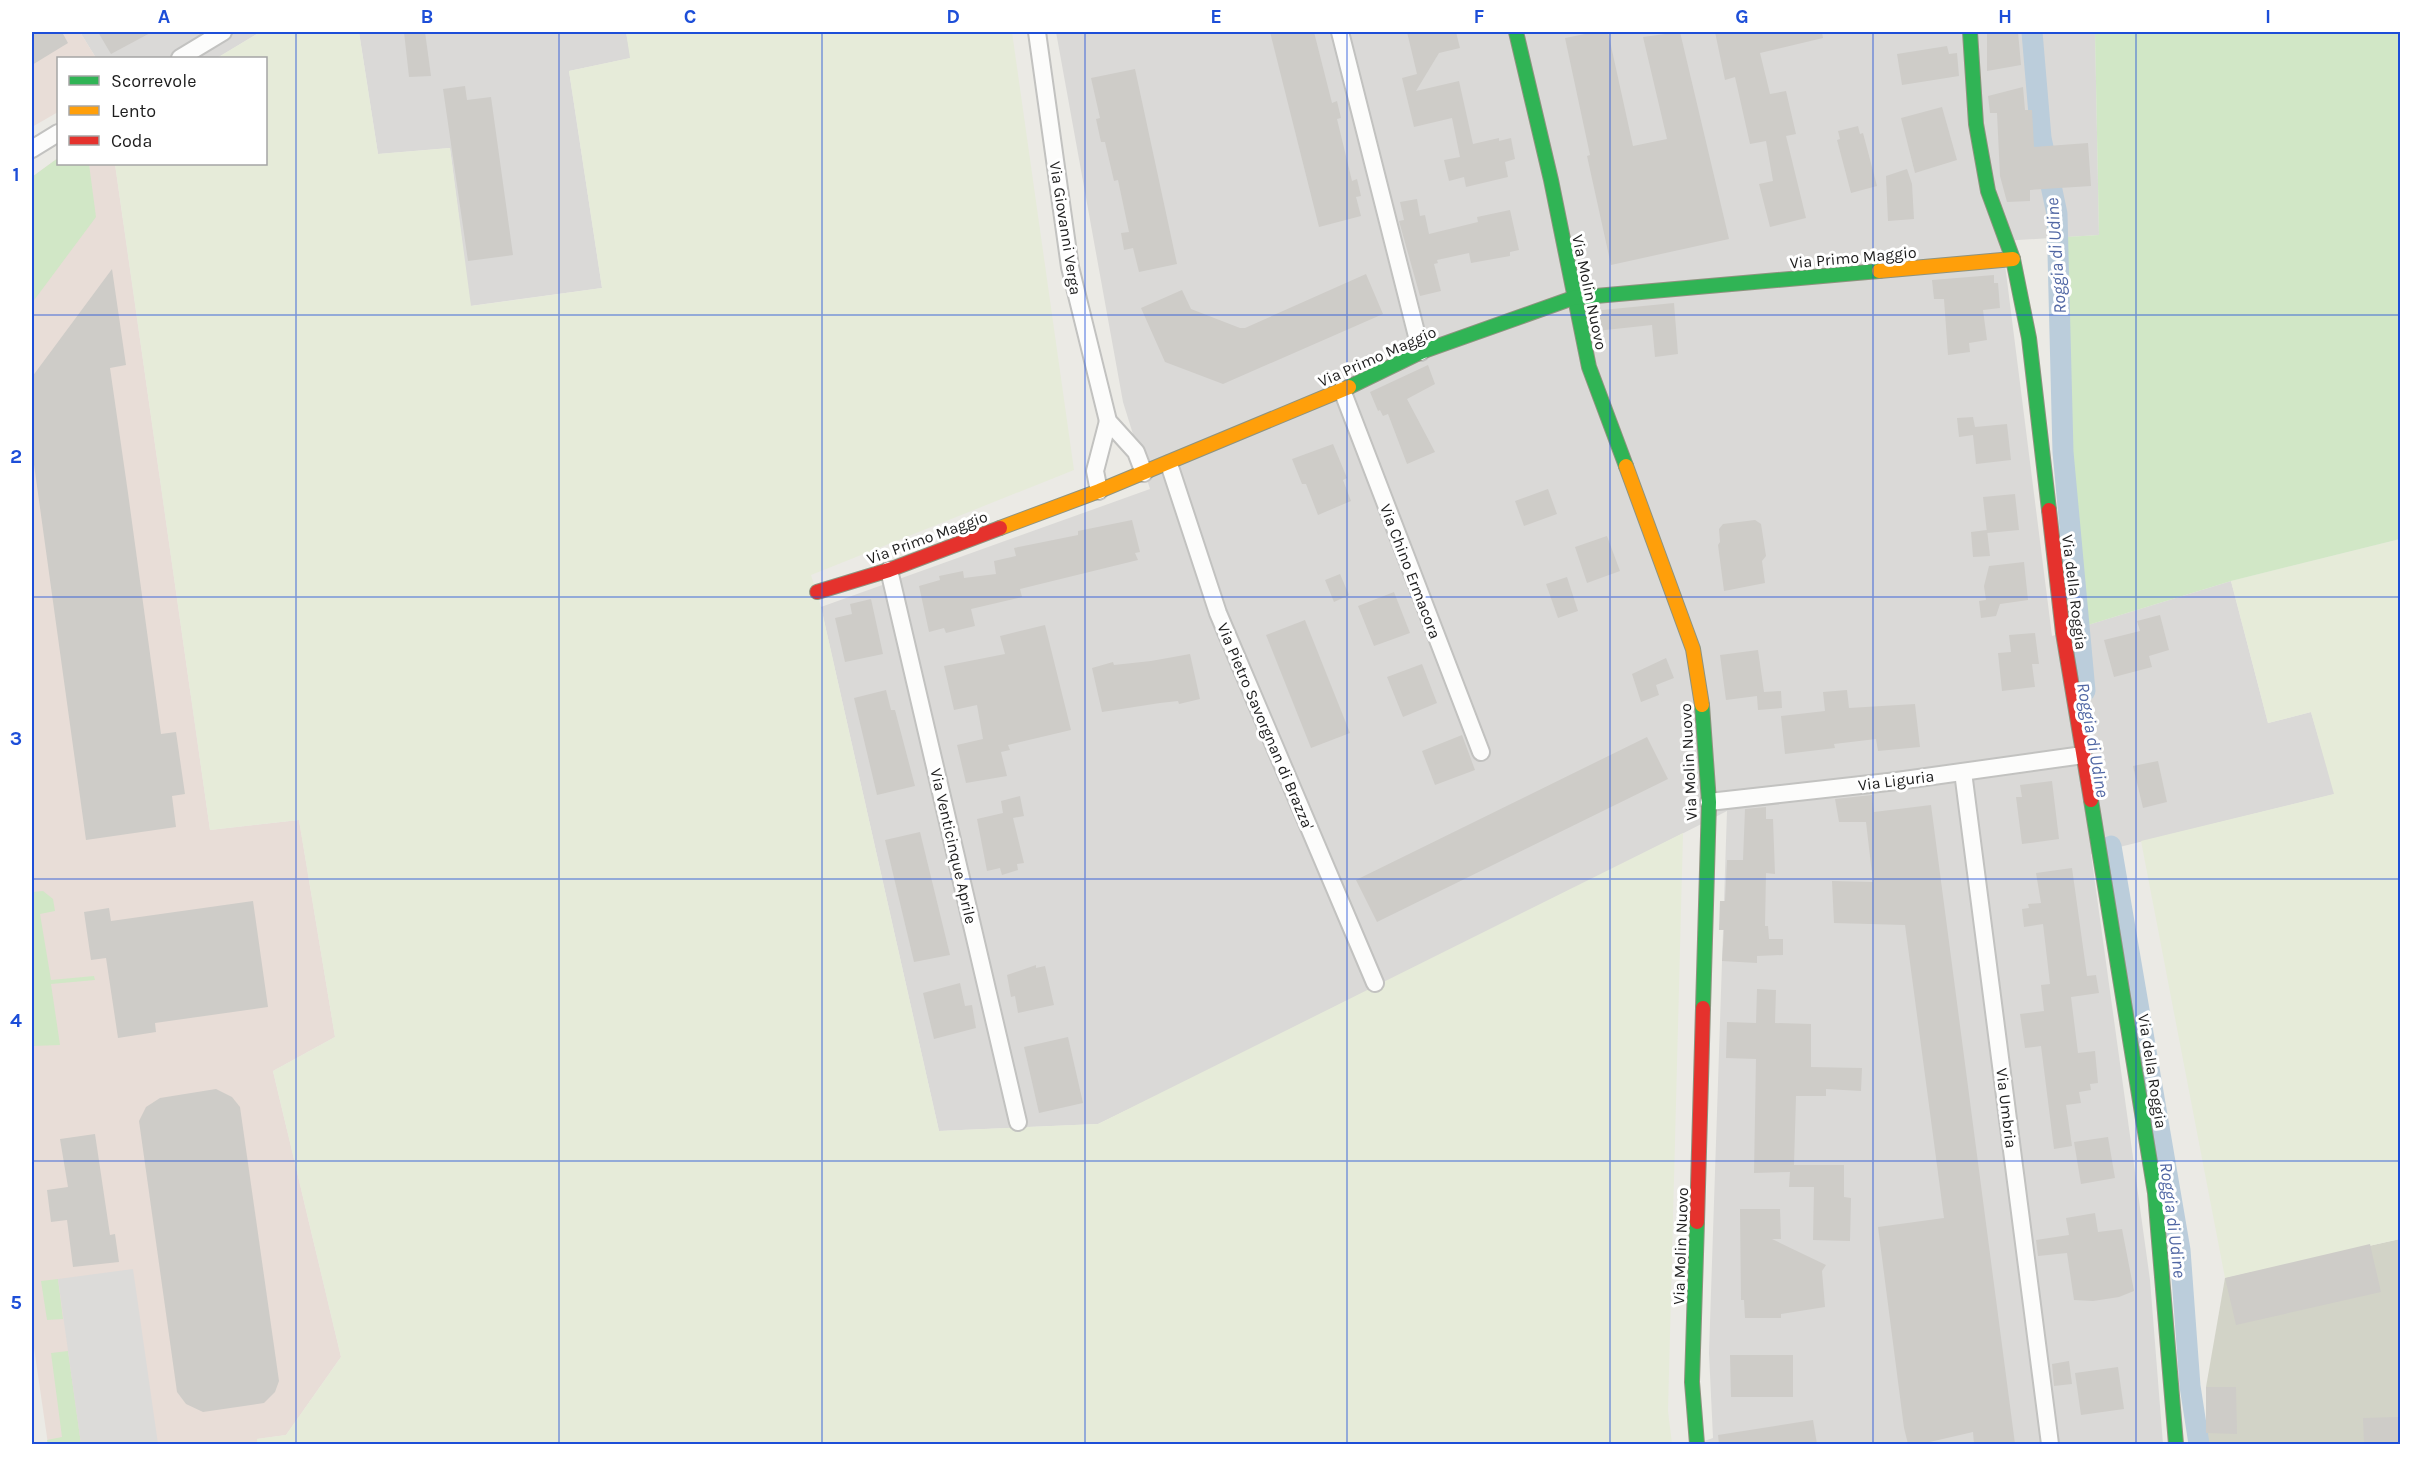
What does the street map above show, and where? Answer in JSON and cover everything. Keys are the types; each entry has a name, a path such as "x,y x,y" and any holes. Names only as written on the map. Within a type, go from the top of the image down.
{"street":[{"path":"182,57 223,32"},
{"name":"Via Giovanni Verga","path":"1037,32 1070,267 1108,421 1136,452 1144,474"},
{"path":"1340,32 1421,352"},
{"name":"Via Molin Nuovo","path":"1516,32 1551,180 1573,298 1589,367 1694,648 1705,725 1709,802 1692,1382 1697,1444"},
{"name":"Via della Roggia","path":"1970,32 1976,124 1988,191 2013,259 2029,338 2063,633 2123,986 2155,1193 2176,1444"},
{"path":"32,148 57,134"},
{"name":"Via Primo Maggio","path":"817,592 889,570 1144,474 1342,390 1421,352 1573,298 2013,259"},
{"name":"Via Chino Ermacora","path":"1342,390 1481,752"},
{"name":"Via Giovanni Verga","path":"1099,491 1095,471 1108,421"},
{"name":"Via Pietro Savorgnan di Brazza'","path":"1169,464 1218,614 1375,983"},
{"name":"Via Venticinque Aprile","path":"889,570 1018,1122"},
{"name":"Via Liguria","path":"1709,802 1898,781 2083,755"},
{"name":"Via Umbria","path":"1963,772 2050,1444"}],"shaded area":[{"path":"32,32 80,32 95,57 57,57 57,113 32,127"},
{"path":"80,32 260,32 219,57 95,57"},
{"path":"359,32 626,32 631,58 569,71 602,288 470,306 450,148 378,154"},
{"path":"1056,32 2095,32 2099,235 2002,241 2052,636 2231,581 2268,723 2311,712 2335,794 2091,854 2150,1280 2163,1444 1695,1444 1713,1438 1709,1353 1727,811 1351,1002 1098,1124 939,1131 821,607 1150,489 1123,402"},
{"path":"57,159 57,165 115,165 210,830 299,820 335,1037 273,1071 341,1357 286,1435 257,1439 257,1444 48,1444 32,1334 32,177"},
{"path":"2400,1239 2400,1444 2209,1444 2206,1433 2206,1387 2225,1278"},
{"path":"133,1269 158,1444 81,1444 58,1279"}],"green space":[{"path":"260,32 359,32 378,154 450,148 471,306 602,288 569,71 630,58 626,32 1012,32 1074,470 811,575 821,607 939,1131 1098,1124 1683,833 1668,1411 1672,1444 257,1444 257,1439 286,1435 341,1357 273,1071 335,1037 299,820 210,830 115,165 267,165 267,57 219,57"},
{"path":"2095,32 2400,32 2400,539 2231,581 2088,625 2072,453 2066,237 2099,235"},
{"path":"57,159 57,165 89,165 96,217 32,303 32,177"},
{"path":"2400,539 2400,1239 2225,1278 2141,841 2334,794 2311,712 2268,723 2231,581"},
{"path":"43,891 53,899 55,911 40,914 51,980 94,976 95,980 51,984 60,1045 32,1046 32,892"},
{"path":"58,1279 63,1319 47,1320 41,1281"},
{"path":"68,1351 81,1444 48,1444 47,1440 62,1437 51,1353"}],"building":[{"path":"32,32 62,32 68,43 32,65"},
{"path":"98,32 152,32 111,54"},
{"path":"404,32 425,32 431,76 409,77"},
{"path":"1270,32 1314,32 1332,103 1337,101 1341,118 1337,119 1352,181 1357,179 1361,196 1356,197 1361,216 1319,227"},
{"path":"1407,32 1456,32 1460,48 1439,53 1416,91 1459,81 1473,144 1499,138 1499,141 1511,138 1515,159 1505,162 1508,177 1466,187 1464,177 1449,181 1444,160 1460,157 1452,118 1414,127 1402,78 1417,74"},
{"path":"1608,32 1633,146 1667,139 1643,37 1680,32 1729,239 1611,265 1587,156 1590,155 1565,38"},
{"path":"1715,32 1822,32 1823,38 1760,53 1770,94 1786,91 1796,134 1786,136 1806,218 1770,227 1759,184 1773,181 1766,141 1750,144 1735,77 1725,80"},
{"path":"1987,32 2018,32 2021,65 1987,71"},
{"path":"1947,46 1949,54 1957,53 1959,76 1902,85 1897,54"},
{"path":"1135,69 1177,264 1139,272 1133,248 1124,250 1121,233 1129,232 1118,180 1114,181 1105,142 1101,142 1096,119 1100,118 1091,78"},
{"path":"465,86 467,100 491,97 513,255 468,261 443,89"},
{"path":"2023,87 2025,110 2032,110 2034,147 2088,143 2091,186 2030,190 2030,201 2007,202 2000,176 1997,113 1990,113 1988,96"},
{"path":"1942,107 1957,160 1915,173 1901,118"},
{"path":"1858,126 1860,134 1863,133 1877,186 1851,193 1837,140 1840,139 1838,131"},
{"path":"1907,169 1912,184 1914,219 1888,221 1886,176"},
{"path":"1417,199 1420,216 1425,215 1429,234 1478,222 1477,217 1510,210 1519,250 1510,252 1510,256 1471,263 1469,253 1437,260 1438,263 1434,264 1441,291 1420,296 1399,221 1404,220 1400,202"},
{"path":"112,269 126,365 110,368 161,734 176,732 185,794 172,796 176,827 86,840 32,450 32,377"},
{"path":"1366,274 1383,314 1223,384 1165,362 1141,308 1182,290 1191,309 1245,328"},
{"path":"1994,275 1994,283 1998,283 2000,308 1983,310 1987,340 1969,343 1970,352 1948,355 1944,299 1934,299 1932,280"},
{"path":"1674,303 1678,354 1655,357 1652,325 1596,331 1592,311"},
{"path":"1428,365 1435,384 1407,399 1435,452 1407,464 1388,414 1383,416 1380,410 1378,411 1370,392"},
{"path":"1973,417 1975,427 2007,424 2011,460 1976,464 1973,435 1959,437 1957,418"},
{"path":"1333,444 1347,478 1343,480 1351,501 1318,515 1306,484 1302,484 1292,459"},
{"path":"1548,489 1557,514 1524,526 1515,501"},
{"path":"2015,494 2019,530 1987,533 1983,497"},
{"path":"1132,520 1140,552 1135,553 1138,560 1020,589 1022,597 971,609 975,626 946,633 944,628 929,632 919,586 940,580 939,576 963,571 964,578 996,574 994,561 1016,556 1014,548 1078,535 1078,531"},
{"path":"1755,520 1761,524 1766,556 1762,561 1765,583 1724,591 1718,545 1720,542 1719,529 1723,524"},
{"path":"1987,530 1990,556 1973,557 1971,532"},
{"path":"1607,536 1620,571 1587,583 1575,547"},
{"path":"2024,562 2028,600 2000,604 1996,616 1981,618 1979,601 1986,600 1984,586 1989,566"},
{"path":"1340,574 1349,595 1334,602 1325,580"},
{"path":"1567,577 1578,611 1558,618 1546,584"},
{"path":"1394,592 1410,633 1374,646 1358,606"},
{"path":"871,599 883,654 845,662 835,618 852,614 850,604"},
{"path":"2160,615 2169,650 2149,656 2152,667 2114,677 2104,640 2140,631 2137,621"},
{"path":"1305,620 1350,733 1311,748 1266,635"},
{"path":"1045,625 1071,730 1008,745 1010,750 1001,752 1007,776 966,783 957,745 983,739 977,705 954,710 944,666 1005,654 1000,636"},
{"path":"2035,633 2039,664 2032,664 2035,687 2002,691 1998,653 2011,652 2009,635"},
{"path":"1758,650 1764,692 1781,691 1782,708 1758,710 1757,696 1726,700 1720,655"},
{"path":"1190,654 1200,699 1179,704 1178,701 1102,712 1092,668 1113,662 1114,665"},
{"path":"1666,658 1674,678 1656,685 1659,695 1641,702 1632,674"},
{"path":"1422,664 1437,703 1403,717 1387,677"},
{"path":"886,690 891,710 895,710 915,786 877,795 854,698"},
{"path":"1847,690 1849,708 1915,704 1920,747 1878,751 1876,739 1834,744 1835,748 1785,754 1781,716 1825,711 1823,692"},
{"path":"1462,735 1475,770 1435,785 1422,751"},
{"path":"1647,737 1668,779 1377,922 1356,880"},
{"path":"2158,761 2167,802 2143,808 2133,766"},
{"path":"2052,781 2059,839 2022,844 2016,797 2022,797 2020,785"},
{"path":"1872,795 1874,812 1931,805 2015,1444 1974,1444 1973,1432 1921,1444 1908,1444 1904,1428 1878,1227 1944,1218 1905,925 1834,923 1832,881 1873,882 1866,822 1839,822 1835,799"},
{"path":"1020,796 1024,816 1013,818 1024,863 1017,864 1018,870 1002,875 1000,868 987,871 977,819 1003,813 1001,801"},
{"path":"1766,807 1766,819 1773,819 1775,874 1766,873 1765,926 1768,926 1769,939 1783,939 1783,955 1757,956 1757,963 1722,961 1724,930 1719,930 1720,901 1725,901 1727,860 1743,860 1745,809"},
{"path":"920,832 950,955 914,962 885,840"},
{"path":"2072,868 2087,976 2096,975 2099,993 2071,997 2078,1053 2095,1051 2098,1083 2090,1084 2091,1090 2079,1092 2081,1103 2066,1105 2072,1146 2054,1149 2041,1046 2025,1048 2020,1014 2044,1011 2041,985 2050,984 2043,924 2024,927 2022,909 2029,908 2028,904 2041,903 2036,873"},
{"path":"253,901 268,1007 155,1023 156,1032 118,1038 106,958 91,960 84,912 109,908 111,921"},
{"path":"1036,965 1036,968 1045,966 1054,1005 1018,1013 1015,996 1011,997 1007,975"},
{"path":"960,983 965,1006 972,1005 976,1028 934,1039 923,993"},
{"path":"1757,989 1776,990 1775,1023 1811,1024 1811,1067 1862,1068 1861,1091 1826,1089 1826,1096 1796,1096 1794,1165 1844,1165 1844,1197 1851,1198 1850,1241 1813,1240 1814,1187 1789,1187 1790,1172 1754,1173 1756,1059 1726,1058 1727,1022 1756,1023"},
{"path":"1068,1037 1083,1103 1039,1113 1024,1047"},
{"path":"216,1089 232,1097 240,1107 279,1381 275,1392 264,1403 203,1412 186,1404 177,1392 139,1121 146,1107 160,1098"},
{"path":"95,1134 110,1235 115,1234 119,1262 73,1267 67,1220 51,1222 47,1190 68,1187 60,1139"},
{"path":"2108,1137 2115,1178 2081,1184 2074,1142"},
{"path":"1740,1209 1780,1209 1781,1239 1772,1239 1826,1265 1822,1271 1825,1307 1781,1314 1781,1318 1745,1318 1744,1300 1741,1300"},
{"path":"2095,1213 2098,1232 2122,1229 2134,1291 2119,1297 2093,1301 2074,1300 2067,1253 2038,1256 2036,1240 2069,1235 2066,1218"},
{"path":"2370,1244 2381,1292 2236,1325 2225,1278"},
{"path":"1730,1355 1793,1355 1793,1397 1731,1397"},
{"path":"2069,1361 2072,1384 2054,1386 2052,1364"},
{"path":"2118,1367 2124,1409 2081,1415 2075,1373"},
{"path":"2206,1387 2236,1387 2237,1434 2206,1433"},
{"path":"2398,1417 2398,1444 2364,1444 2363,1418"},
{"path":"1813,1420 1817,1444 1719,1444 1718,1435"}],"waterway":[{"name":"Roggia di Udine","path":"2032,32 2041,138 2057,214 2063,452 2085,691"},
{"name":"Roggia di Udine","path":"2111,846 2180,1250 2190,1386 2199,1444"}],"traffic: fast":[{"path":"1516,32 1551,180 1589,367 1626,466"},
{"path":"1970,32 1976,124 1988,191 2013,259 2029,338 2049,510"},
{"path":"1349,387 1421,352 1573,298 1879,271"},
{"path":"1702,705 1709,802 1703,1008"},
{"path":"2091,800 2155,1193 2176,1444"},
{"path":"1697,1222 1692,1382 1697,1444"}],"traffic: slow":[{"path":"1879,271 2013,259"},
{"path":"1000,528 1099,491 1349,387"},
{"path":"1626,466 1693,649 1702,705"}],"traffic: jam":[{"path":"2049,510 2063,633 2091,800"},
{"path":"817,592 889,570 1000,528"},
{"path":"1697,1222 1703,1008"}]}
